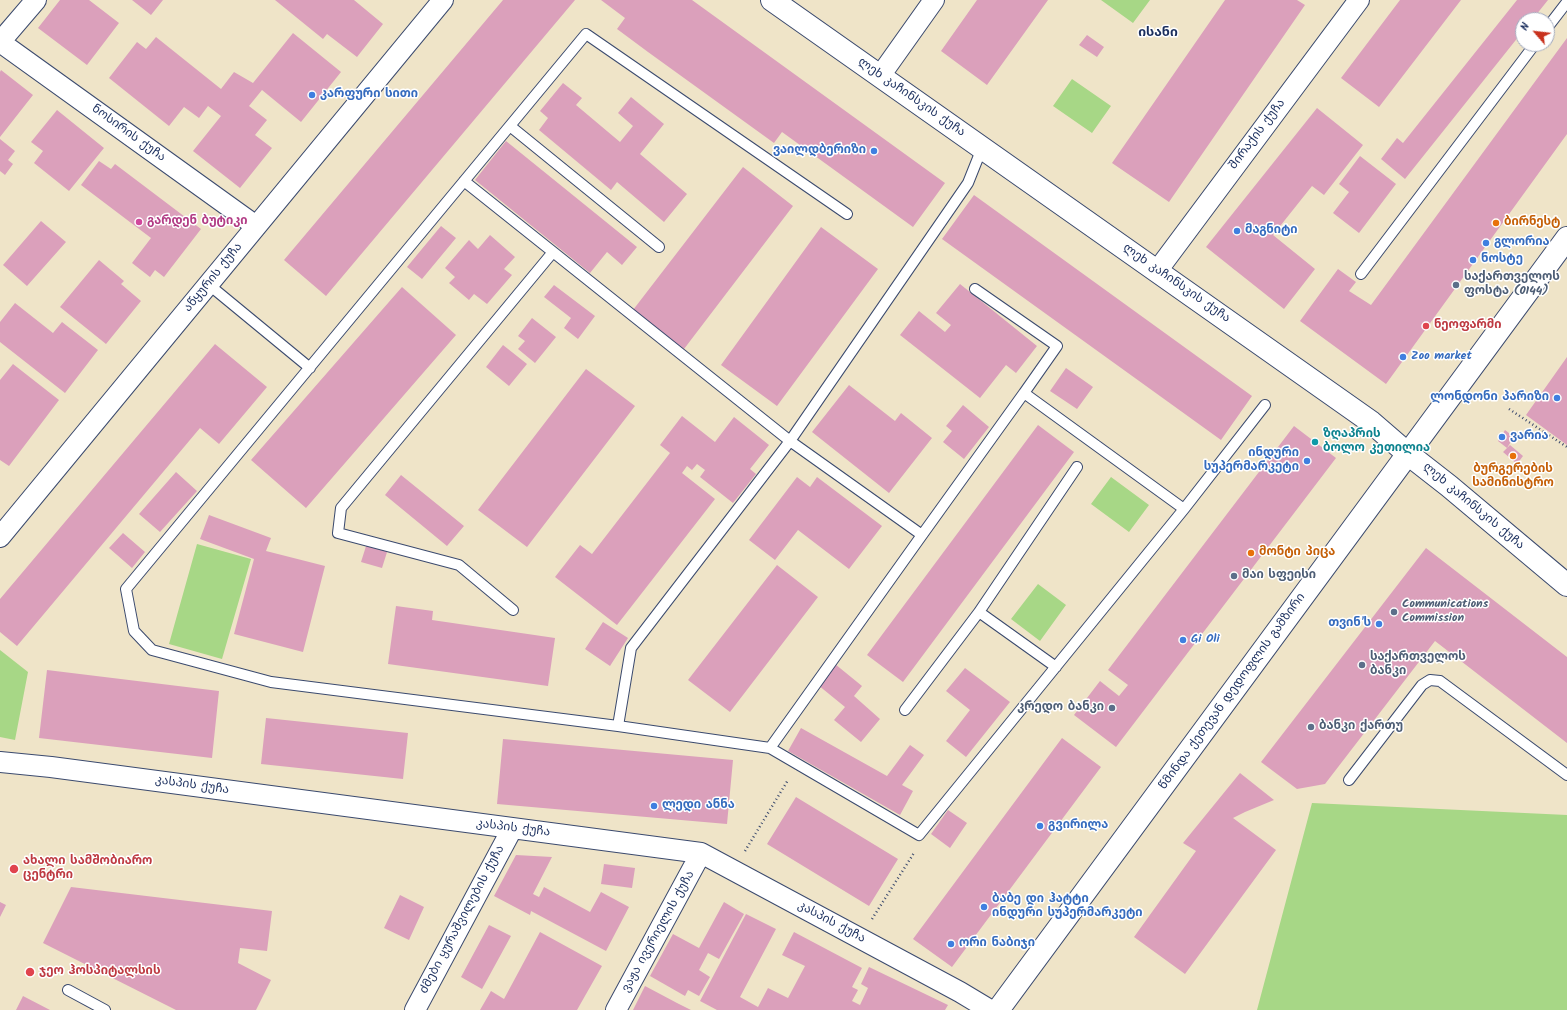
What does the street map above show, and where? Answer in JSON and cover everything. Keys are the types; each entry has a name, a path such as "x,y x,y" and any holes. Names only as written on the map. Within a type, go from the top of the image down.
{"main road":[{"name":"ლეხ კაჩინსკის ქუჩა","path":"772,0 1371,422 1567,585"},
{"name":"წმინდა ქეთევან დედოფლის გამზირი","path":"998,1010 1567,238"}],"street":[{"path":"0,42 36,0"},
{"name":"აწყურის ქუჩა","path":"0,537 443,0"},
{"path":"880,76 931,1"},
{"name":"შირაქის ქუჩა","path":"1157,271 1353,2"},
{"name":"ნოსირის ქუჩა","path":"0,42 256,226"},
{"name":"კასპის ქუჩა","path":"0,762 67,769 701,853 960,992 990,1010"},
{"name":"ძმები ყურაშვილების ქუჩა","path":"415,1010 512,829"},
{"name":"ვაჟა ივერიელის ქუჩა","path":"616,1010 701,853"}],"lane":[{"path":"1555,18 1567,2"},
{"path":"847,214 586,34 126,589 134,631 152,650 271,682 618,726 770,748 919,835 1184,510 1265,405"},
{"path":"1361,274 1529,52"},
{"path":"510,126 659,247"},
{"path":"618,726 631,648 790,441 968,184 982,148"},
{"path":"464,181 790,441 922,535"},
{"path":"513,610 459,565 338,533 341,508 553,252"},
{"path":"208,284 310,368"},
{"path":"770,748 1057,346 975,289"},
{"path":"1024,393 1184,510"},
{"path":"905,710 979,612 1077,467"},
{"path":"979,612 1056,667"},
{"path":"1349,780 1422,685 1430,680 1440,681 1567,775"},
{"path":"68,990 105,1010"}],"path":[{"path":"1509,409 1567,447"},
{"path":"744,853 798,764"},
{"path":"868,925 915,854 909,850"}],"green space":[{"path":"1101,0 1150,0 1133,23"},
{"path":"1072,79 1111,106 1092,133 1053,106"},
{"path":"1111,477 1149,505 1129,532 1091,504"},
{"path":"197,544 251,559 222,659 169,644"},
{"path":"1038,584 1066,605 1040,641 1011,619"},
{"path":"0,650 28,672 15,740 0,737"},
{"path":"1312,803 1567,815 1567,1010 1257,1010"}],"building":[{"path":"60,0 89,0 119,23 87,65 38,28"},
{"path":"132,0 163,0 151,15"},
{"path":"275,0 354,0 383,24 357,57 327,34 323,39"},
{"path":"503,0 575,0 326,296 284,260"},
{"path":"601,0 692,0 945,183 913,227 782,132 774,143 648,52 617,29 625,18"},
{"path":"977,0 1048,0 987,85 941,51"},
{"path":"1225,0 1297,0 1305,5 1169,202 1112,163"},
{"path":"1400,0 1461,0 1379,107 1341,78"},
{"path":"1517,0 1548,0 1538,12 1515,12 1515,41 1405,179 1381,159 1397,138 1403,143"},
{"path":"293,33 341,72 301,122 262,90 249,106 267,120 255,135 272,148 240,188 193,151 221,116 208,106 199,118 184,107 169,126 109,78 137,42 146,49 156,37 221,89 234,72 253,83"},
{"path":"1087,35 1104,47 1097,57 1079,45"},
{"path":"1567,38 1567,134 1386,384 1300,321 1338,269 1356,282 1349,291 1371,305"},
{"path":"1,70 33,95 0,137 0,72"},
{"path":"563,83 582,98 576,105 620,142 633,126 618,113 631,97 664,124 640,154 687,194 664,222 617,182 611,190 539,130 548,118 540,111"},
{"path":"1317,108 1363,145 1324,195 1312,186 1273,235 1315,269 1284,309 1206,247"},
{"path":"57,110 104,148 69,191 34,163 43,151 31,142"},
{"path":"0,139 15,151 8,160 13,164 5,175 0,171"},
{"path":"506,141 637,247 622,265 607,252 590,273 475,180"},
{"path":"1360,156 1396,184 1359,233 1333,213 1349,192 1339,184"},
{"path":"99,161 111,169 115,164 201,229 164,277 155,270 150,277 132,263 151,238 81,185"},
{"path":"743,167 793,206 684,349 633,310"},
{"path":"974,195 1252,396 1221,440 942,239"},
{"path":"41,221 66,242 27,286 3,265"},
{"path":"441,226 456,238 422,279 407,267"},
{"path":"821,227 878,269 777,406 721,365"},
{"path":"490,235 515,257 504,269 512,275 487,304 474,294 469,300 449,283 455,277 445,268 469,240 478,249"},
{"path":"99,260 124,281 121,284 141,301 106,344 60,307"},
{"path":"960,284 1037,346 1016,373 1006,365 980,398 900,335 919,311 945,332 951,325 936,313"},
{"path":"554,285 595,316 578,339 564,328 571,318 544,297"},
{"path":"402,287 456,335 306,508 251,460"},
{"path":"15,303 53,333 62,322 98,350 65,393 0,342 0,322"},
{"path":"532,318 556,337 535,363 518,349 525,341 518,336"},
{"path":"215,344 267,387 219,444 200,428 17,646 0,632 0,599"},
{"path":"503,345 527,364 509,386 486,367"},
{"path":"1567,357 1567,445 1526,415"},
{"path":"13,364 59,400 9,466 0,460 0,380"},
{"path":"1066,368 1093,387 1077,409 1050,391"},
{"path":"586,369 635,406 527,547 478,510"},
{"path":"849,385 895,421 901,413 932,438 889,493 812,432"},
{"path":"963,405 989,427 964,459 943,442 952,431 946,426"},
{"path":"682,416 715,442 734,417 769,445 750,469 756,474 733,503 700,477 705,470 697,464 692,470 687,466 682,473 715,499 617,625 555,577 580,545 592,554 670,453 660,445"},
{"path":"1038,425 1074,452 903,682 867,655"},
{"path":"1294,426 1336,458 1116,747 1074,715 1100,681 1119,696 1128,685 1108,670"},
{"path":"1505,430 1514,437 1507,448 1498,441"},
{"path":"1510,445 1523,456 1517,464 1503,452"},
{"path":"176,472 197,491 160,532 139,514"},
{"path":"401,475 464,526 447,546 385,495"},
{"path":"797,477 810,487 817,477 882,526 849,569 798,530 775,560 749,540"},
{"path":"209,515 271,538 266,551 325,566 303,652 234,634 254,559 200,539"},
{"path":"123,533 145,552 132,568 109,548"},
{"path":"367,543 388,549 382,568 361,562"},
{"path":"1426,548 1567,657 1567,743 1435,641 1325,784 1297,789 1261,762"},
{"path":"777,565 818,597 730,712 688,680"},
{"path":"396,606 433,611 432,620 555,638 548,686 388,664"},
{"path":"603,622 628,638 610,666 585,649"},
{"path":"835,664 862,686 854,696 880,719 861,742 834,720 845,707 818,685"},
{"path":"965,668 1010,702 966,757 946,741 970,710 946,691"},
{"path":"47,670 219,691 212,758 39,738"},
{"path":"266,718 408,733 403,779 261,764"},
{"path":"801,728 887,776 910,745 924,755 902,785 913,791 900,815 788,751"},
{"path":"1062,738 1101,767 952,967 913,939"},
{"path":"503,739 733,760 727,824 497,804"},
{"path":"1240,773 1274,800 1233,818 1276,850 1185,974 1134,937 1196,851 1183,843"},
{"path":"796,797 898,859 869,906 767,844"},
{"path":"948,810 967,823 950,848 931,834"},
{"path":"516,855 552,857 533,894 539,897 544,887 590,912 601,892 629,907 606,951 531,911 530,915 494,896"},
{"path":"604,864 635,868 632,888 601,884"},
{"path":"71,887 272,911 267,951 240,948 238,963 271,980 256,1010 176,1010 43,943"},
{"path":"400,895 424,907 409,940 384,928"},
{"path":"0,902 6,905 0,917"},
{"path":"724,902 744,914 719,959 708,953 699,970 710,977 699,996 688,990 685,996 650,976 673,934 699,948"},
{"path":"746,914 776,929 740,997 758,1007 768,988 788,998 805,966 782,955 794,932 862,968 852,987 858,990 852,1001 860,1005 868,988 861,984 869,967 948,1005 945,1010 717,1010 700,1001"},
{"path":"489,925 511,936 482,989 461,977"},
{"path":"540,932 602,966 577,1010 480,1010 491,991 504,999"},
{"path":"645,986 677,1003 691,1010 633,1010"},
{"path":"23,996 50,1010 16,1010"}],"place":[{"name":"კარფური სითი","path":"312,95"},
{"name":"ვაილდბერიზი","path":"874,151"},
{"name":"გარდენ ბუტიკი","path":"139,222"},
{"name":"ბირნესტ","path":"1496,223"},
{"name":"მაგნიტი","path":"1237,231"},
{"name":"გლორია","path":"1486,243"},
{"name":"ნოსტე","path":"1473,260"},
{"name":"საქართველოს ფოსტა (0144)","path":"1456,285"},
{"name":"ნეოფარმი","path":"1426,326"},
{"name":"Zoo market","path":"1403,357"},
{"name":"ლონდონი პარიზი","path":"1557,398"},
{"name":"ვარია","path":"1502,437"},
{"name":"ზღაპრის ბოლო კეთილია","path":"1315,442"},
{"name":"ბურგერების სამინისტრო","path":"1513,456"},
{"name":"ინდური სუპერმარკეტი","path":"1307,461"},
{"name":"მონტი პიცა","path":"1251,553"},
{"name":"მაი სფეისი","path":"1234,576"},
{"name":"Communications Commission","path":"1394,612"},
{"name":"თვინ'ს","path":"1379,624"},
{"name":"Gi Oli","path":"1183,640"},
{"name":"საქართველოს ბანკი","path":"1362,665"},
{"name":"კრედო ბანკი","path":"1112,708"},
{"name":"ბანკი ქართუ","path":"1311,727"},
{"name":"ლედი ანნა","path":"654,806"},
{"name":"გვირილა","path":"1040,826"},
{"name":"ახალი სამშობიარო ცენტრი","path":"14,869"},
{"name":"ბაბე დი ჰატტი ინდური სუპერმარკეტი","path":"984,907"},
{"name":"ორი ნაბიჯი","path":"951,944"},
{"name":"ჯეო ჰოსპიტალსის","path":"30,972"}],"district":[{"name":"ისანი","path":"1158,34"}]}
